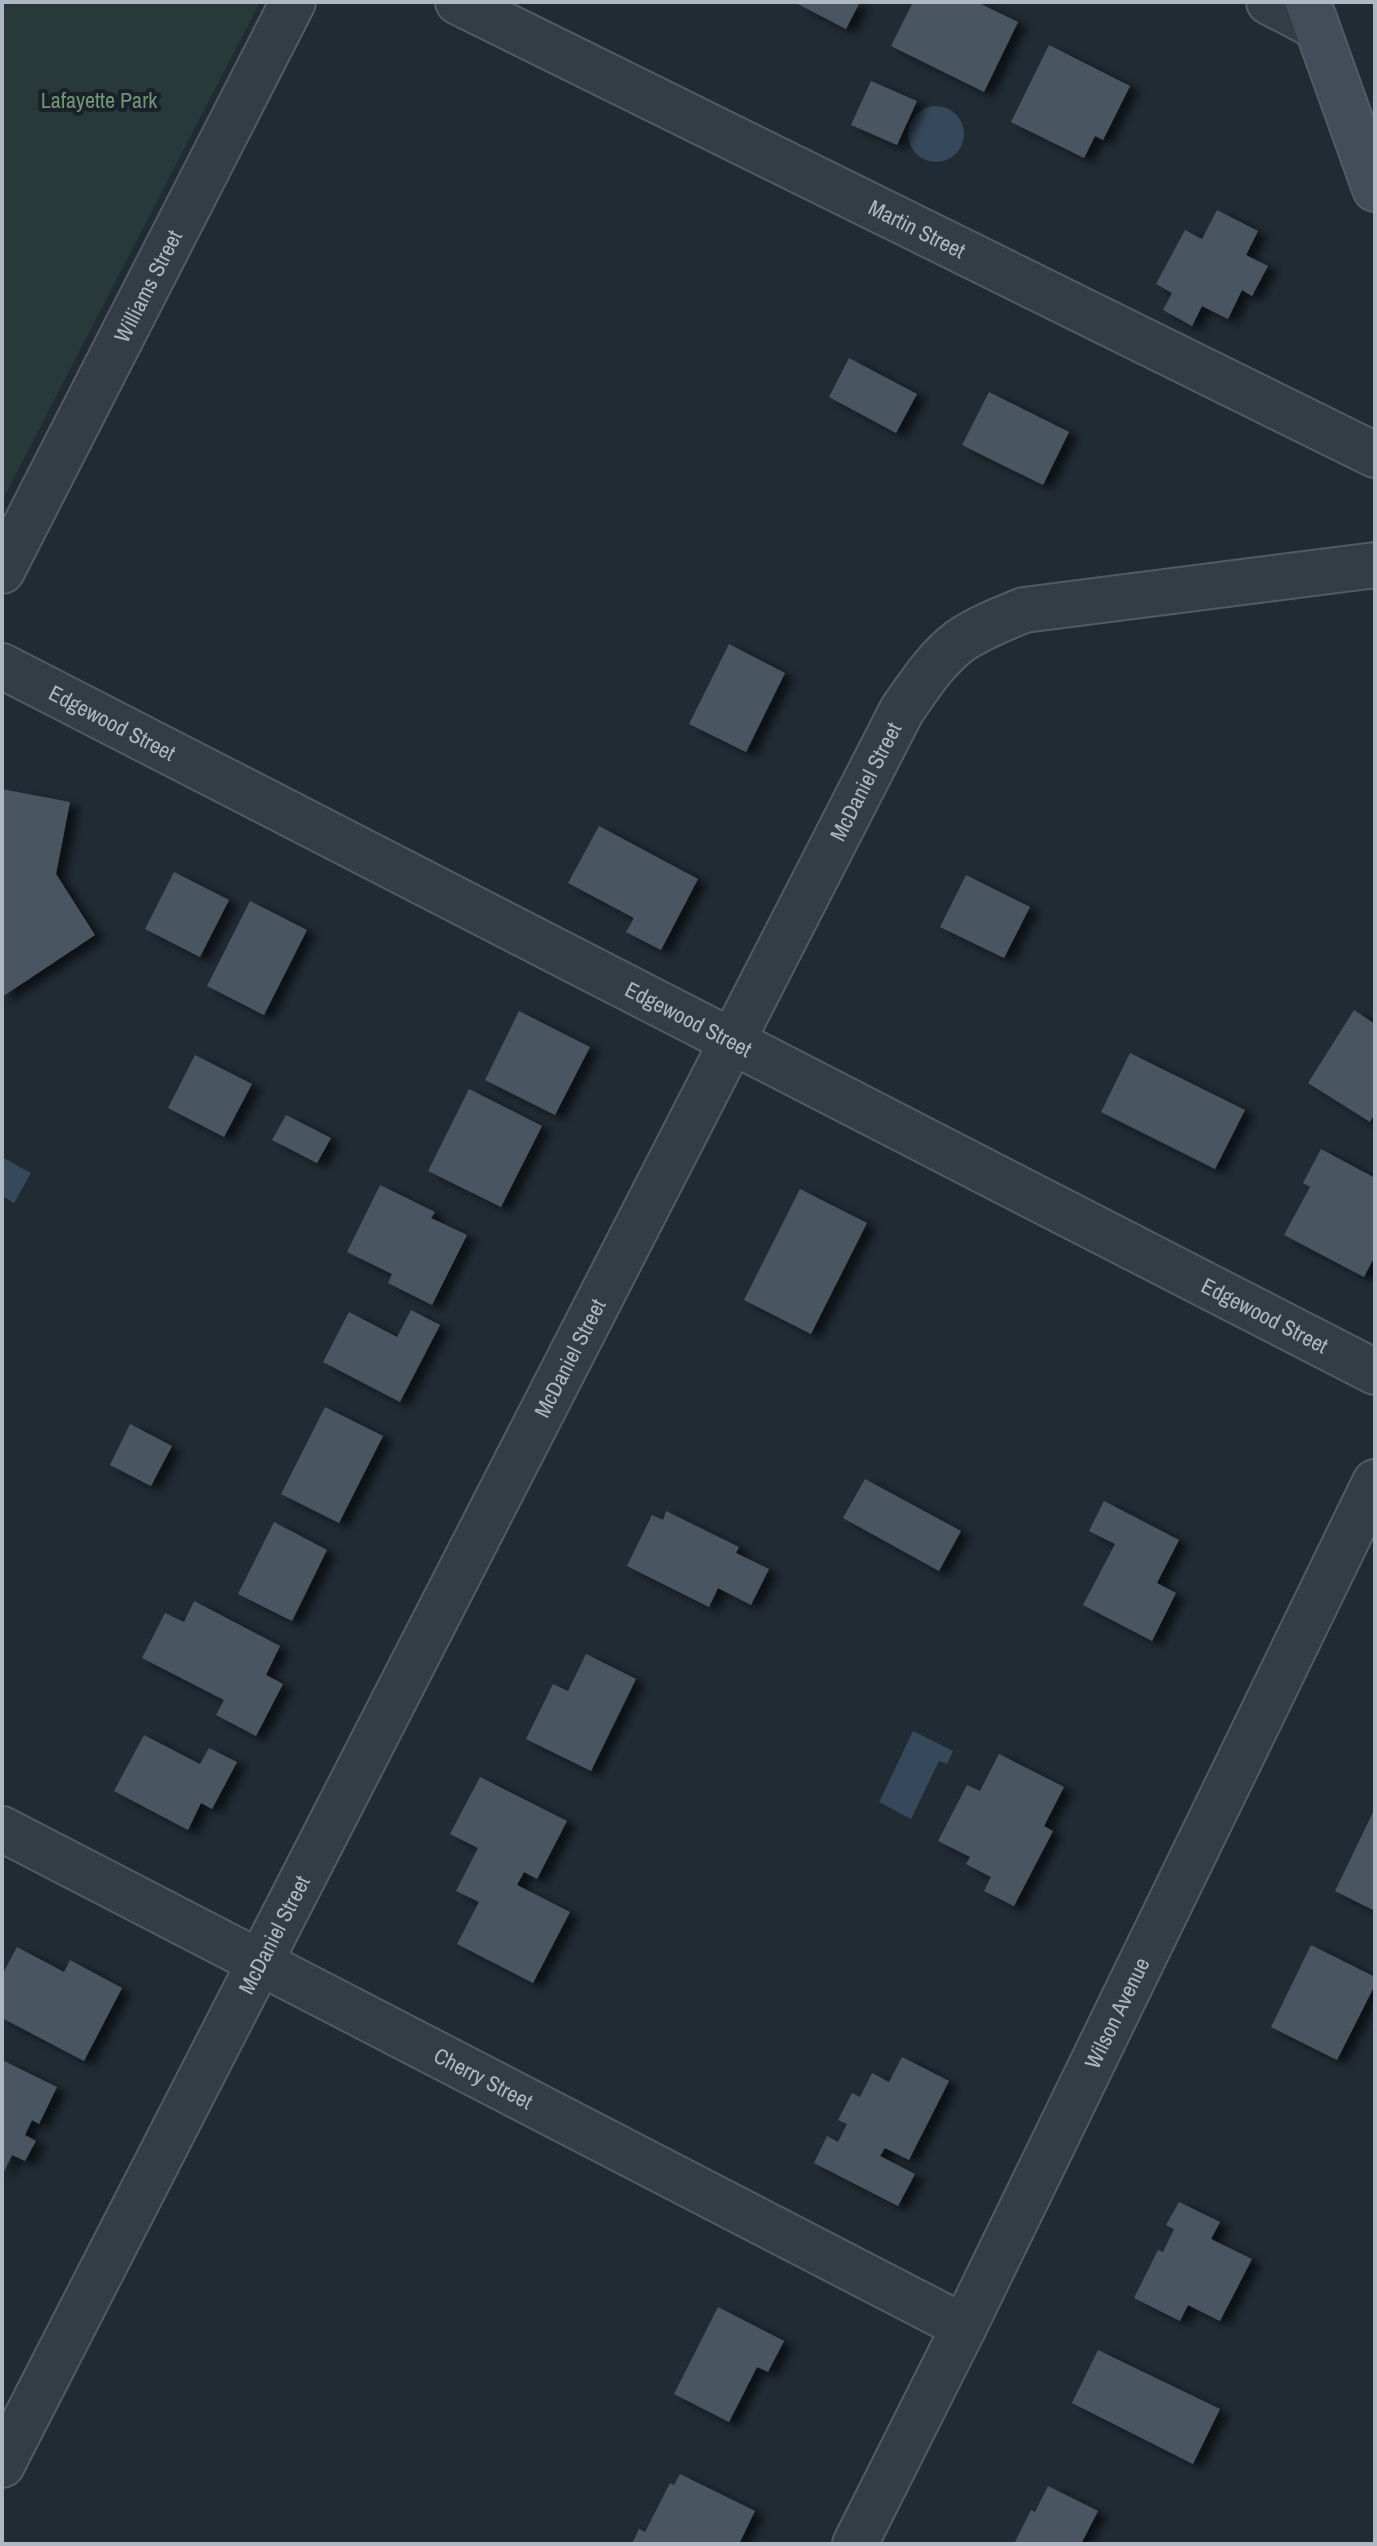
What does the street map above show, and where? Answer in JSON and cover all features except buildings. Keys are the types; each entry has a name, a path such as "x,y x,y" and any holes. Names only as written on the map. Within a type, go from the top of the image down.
{"street":[{"name":"Williams Street","path":"2,571 293,2"},
{"name":"Martin Street","path":"458,2 1375,455"},
{"path":"1269,2 1311,14 1375,189"},
{"name":"McDaniel Street","path":"2,2465 902,710 930,671 959,642 1024,610 1375,565"},
{"name":"Edgewood Street","path":"2,666 1375,1372"},
{"name":"Wilson Avenue","path":"855,2544 964,2327 1375,1482"},
{"name":"Cherry Street","path":"2,1829 964,2327"}],"green space":[{"name":"Lafayette Park","path":"2,2 260,2 2,501"}],"water":[{"path":"936,106 956,114 964,134 956,154 936,162 916,154 908,134 916,114"},
{"path":"2,1157 31,1173 14,1203 2,1196"},
{"path":"913,1731 953,1751 947,1764 939,1761 911,1819 879,1802"}]}
